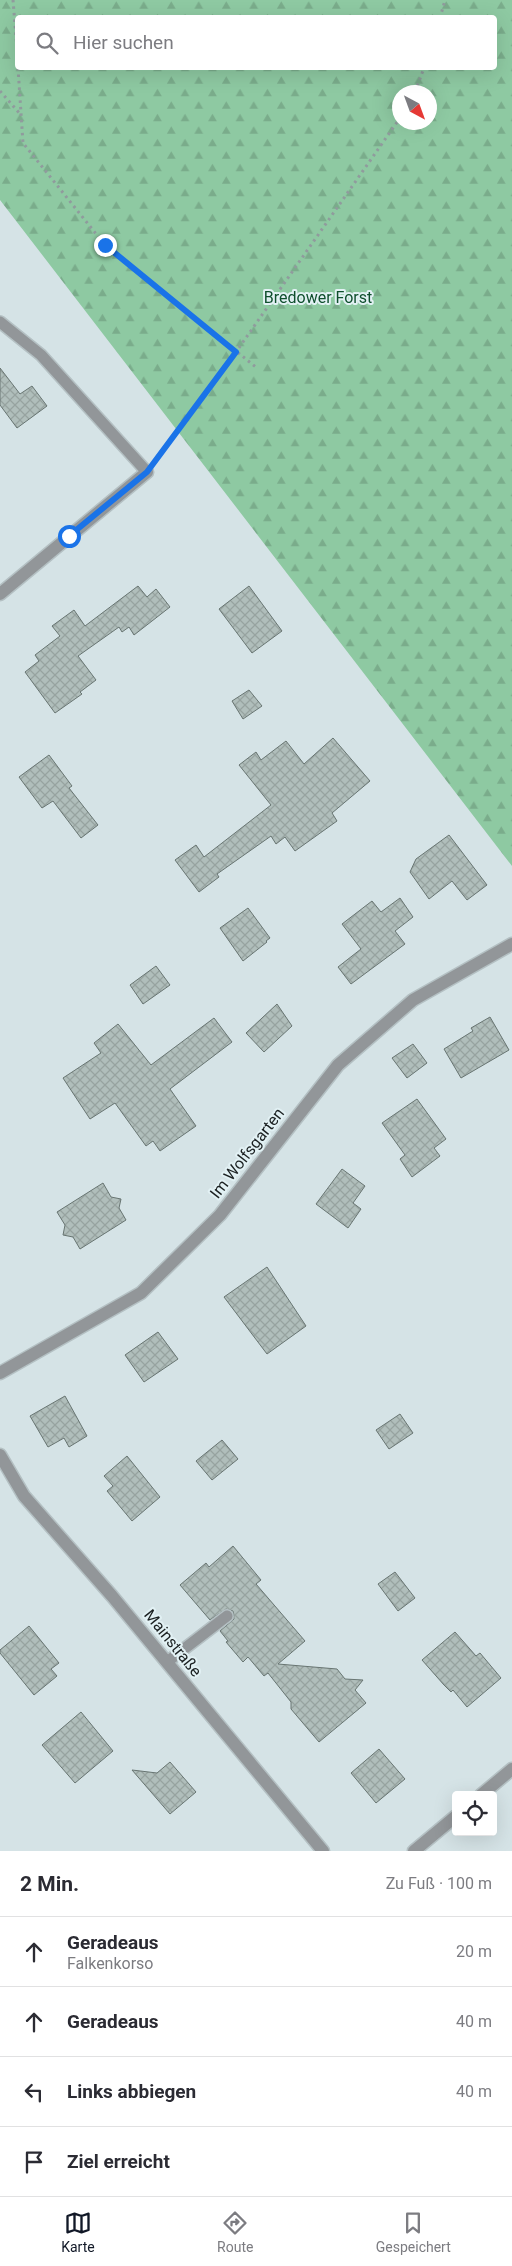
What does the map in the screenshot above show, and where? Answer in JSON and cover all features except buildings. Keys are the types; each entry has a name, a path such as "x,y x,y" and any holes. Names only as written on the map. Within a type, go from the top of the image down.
{"street":[{"path":"0,594 147,472"},
{"name":"Im Wolfsgarten","path":"0,1373 141,1293 220,1215 338,1065 413,1000 512,944"},
{"name":"Mainstraße","path":"0,1455 24,1496 112,1596 323,1851"},
{"path":"486,1791 512,1769"},
{"path":"414,1851 452,1819"}],"lane":[{"path":"0,322 41,356 147,472"},
{"path":"167,1662 227,1616"}],"path":[{"path":"13,0 15,25"},
{"path":"441,15 445,0"},
{"path":"18,70 23,143 105,245 256,368"},
{"path":"418,85 423,70"},
{"path":"0,91 21,116"},
{"path":"147,472 236,352 392,129"}],"green space":[{"name":"Bredower Forst","path":"0,0 512,0 512,866 0,200"}],"route":[{"path":"69,536 147,472 236,352 105,245"}]}
